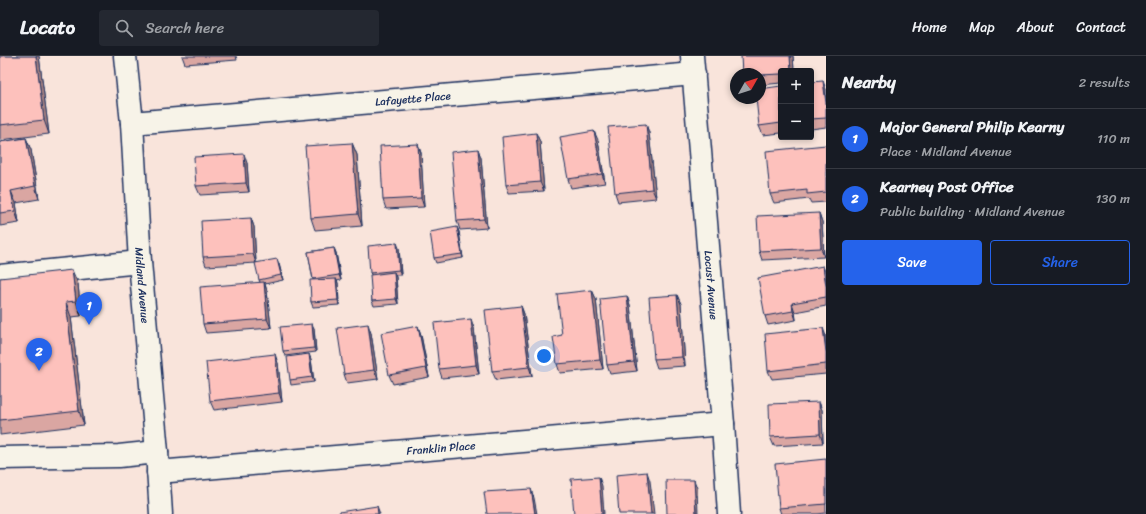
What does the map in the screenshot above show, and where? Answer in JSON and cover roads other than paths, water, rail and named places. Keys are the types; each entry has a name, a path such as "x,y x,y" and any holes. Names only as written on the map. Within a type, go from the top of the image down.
{"street":[{"name":"Midland Avenue","path":"125,56 132,123 140,262 158,462 161,514"},
{"name":"Lafayette Place","path":"132,123 693,65"},
{"name":"Locust Avenue","path":"693,65 723,424 729,514"},
{"path":"0,276 140,262"},
{"name":"Franklin Place","path":"0,458 119,456 158,462 723,424"}],"place":[{"name":"Major General Philip Kearny","path":"89,325"},
{"name":"Kearney Post Office","path":"39,371"}]}
